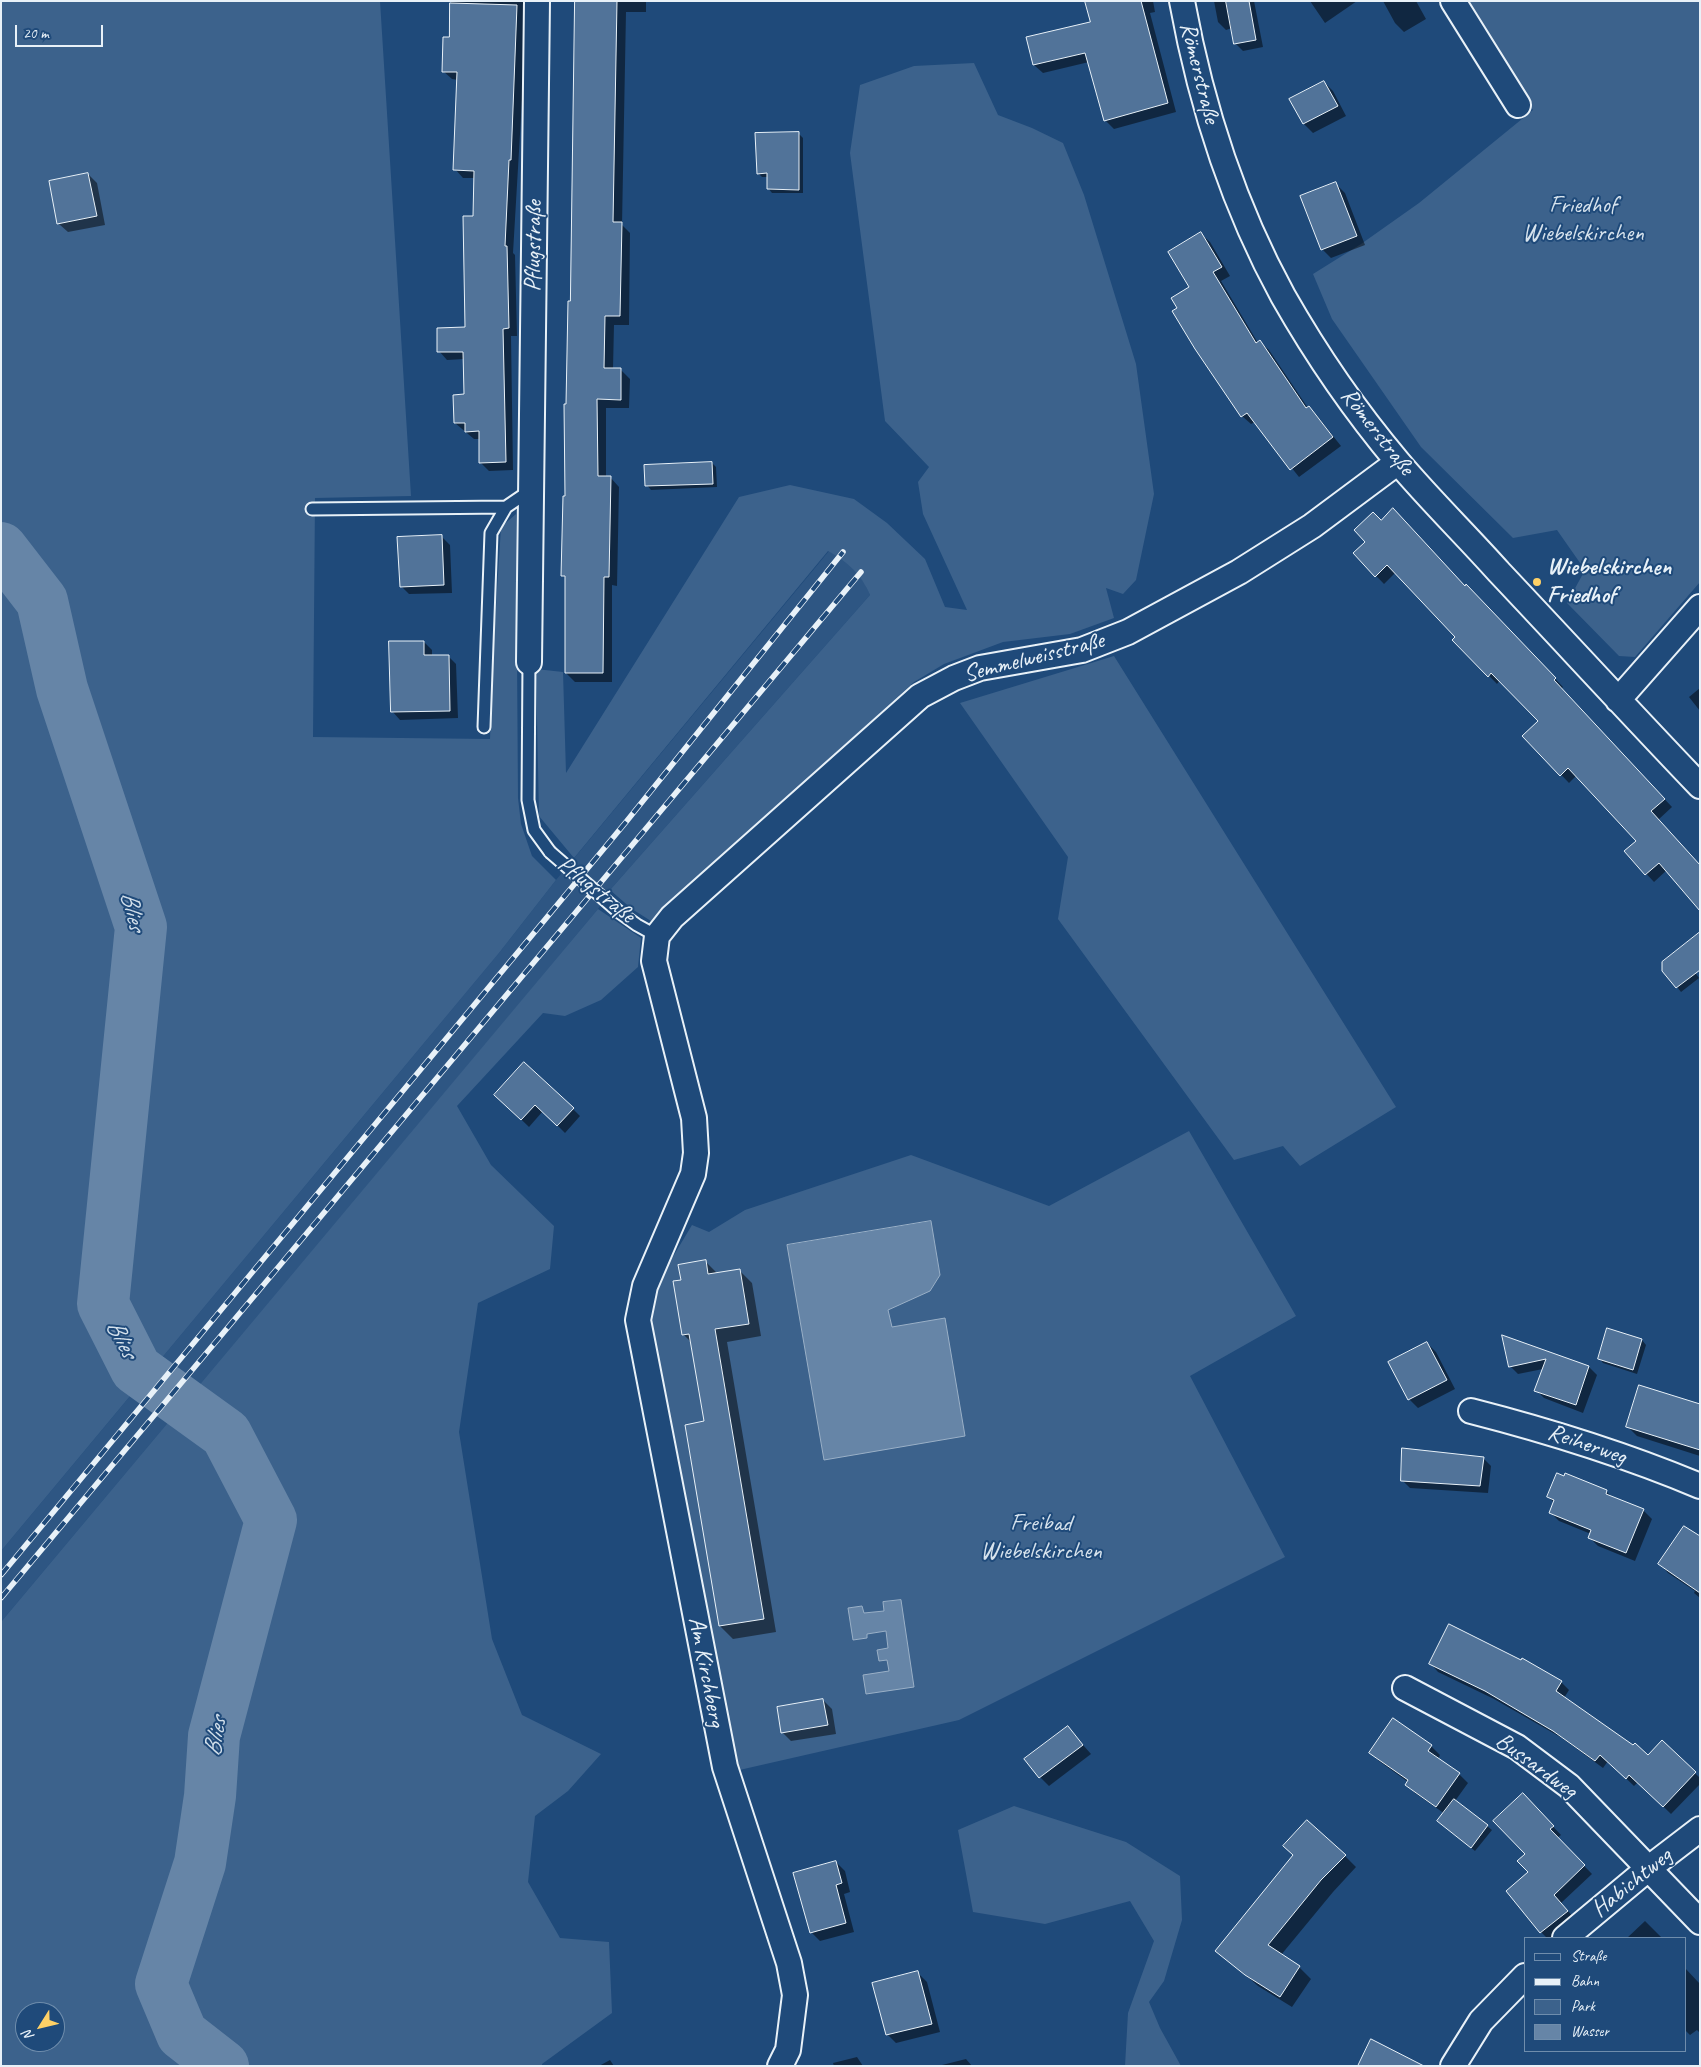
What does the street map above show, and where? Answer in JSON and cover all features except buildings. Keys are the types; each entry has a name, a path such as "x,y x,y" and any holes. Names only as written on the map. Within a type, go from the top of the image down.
{"street":[{"name":"Pflugstraße","path":"529,662 537,1"},
{"name":"Römerstraße","path":"1182,1 1191,47 1223,164 1254,237 1283,295 1344,391 1398,462 1700,786"},
{"path":"1453,1 1518,105"},
{"name":"Semmelweisstraße","path":"657,936 672,917 920,696 954,678 980,668 1082,650 1128,632 1247,566 1312,526 1398,462"},
{"path":"1618,700 1700,607"},
{"name":"Pflugstraße","path":"651,1273 692,1174 696,1153 694,1118 654,961 657,936"},
{"name":"Am Kirchberg","path":"651,1273 645,1286 638,1320 725,1767 789,1963 795,1995 788,2050 780,2066"},
{"name":"Reiherweg","path":"1471,1411 1539,1428 1665,1471 1700,1486"},
{"name":"Bussardweg","path":"1405,1688 1517,1747 1569,1786 1700,1922"},
{"name":"Habichtweg","path":"1566,1937 1649,1868 1700,1829"},
{"path":"1453,2066 1481,2021 1524,1977"}],"lane":[{"path":"484,727 491,533 506,507 531,490"},
{"path":"312,510 506,507"},
{"name":"Pflugstraße","path":"529,662 528,800 534,830 550,852 619,912 657,936"}],"shaded area":[{"path":"829,551 852,565 870,595 610,890 598,909 519,1004 1,1622 1,1551 499,953 556,880"}],"green space":[{"path":"1,1 380,1 411,496 315,498 313,737 490,739 501,527 516,514 518,798 521,824 532,856 556,880 499,953 1,1551"},
{"name":"Friedhof Wiebelskirchen","path":"1468,1 1700,1 1700,582 1635,657 1619,656 1567,603 1585,570 1557,530 1513,538 1421,447 1332,319 1313,274 1361,244 1419,203 1533,110"},
{"path":"974,63 998,115 1032,128 1063,143 1084,195 1136,364 1154,494 1136,580 1123,594 1106,588 1114,618 1070,634 1003,642 944,664 914,682 651,921 632,909 610,890 870,595 853,569 828,551 574,858 539,816 536,669 563,672 566,773 739,497 790,485 854,499 887,523 925,559 945,607 967,610 923,514 918,482 929,467 885,421 850,153 860,85 914,66"},
{"path":"1114,656 1396,1107 1300,1166 1283,1146 1234,1160 1058,919 1068,857 960,703"},
{"path":"598,909 641,938 638,967 601,1000 565,1016 543,1013 457,1106 491,1165 554,1226 550,1269 478,1303 459,1432 492,1639 522,1715 601,1754 568,1791 535,1816 528,1882 560,1938 609,1942 612,2013 542,2064 542,2066 1,2066 1,1622"},
{"name":"Freibad Wiebelskirchen","path":"1189,1131 1296,1316 1190,1376 1285,1557 959,1720 735,1771 647,1321 656,1285 692,1225 709,1232 745,1210 911,1155 1049,1206","holes":["931,1221 940,1275 930,1291 888,1309 891,1327 787,1245","862,1606 864,1613 884,1611 914,1687 889,1671 887,1660 877,1650 888,1648 886,1631 866,1634 867,1638 853,1640"]},
{"path":"1014,1806 1126,1842 1180,1876 1182,1920 1164,1981 1149,2002 1160,2028 1181,2066 1125,2066 1128,2013 1154,1941 1130,1901 1045,1924 973,1912 958,1830"}],"water":[{"path":"931,1221 940,1275 930,1291 888,1310 892,1327 945,1318 965,1436 824,1460 787,1245"},
{"path":"901,1600 914,1687 866,1694 863,1675 889,1671 887,1660 879,1661 877,1650 888,1648 886,1631 867,1634 867,1638 853,1640 848,1608 862,1606 864,1613 884,1611 883,1602"}],"waterway":[{"name":"Blies","path":"1,548 42,601 62,689 141,927 103,1304 136,1369 226,1434 271,1520 214,1736 210,1796 200,1863 161,1984 182,2034 223,2066"}],"railway":[{"path":"1,1575 626,822 843,552"},
{"path":"1,1598 861,572"}],"place":[{"name":"Wiebelskirchen Friedhof","path":"1537,582"}]}
